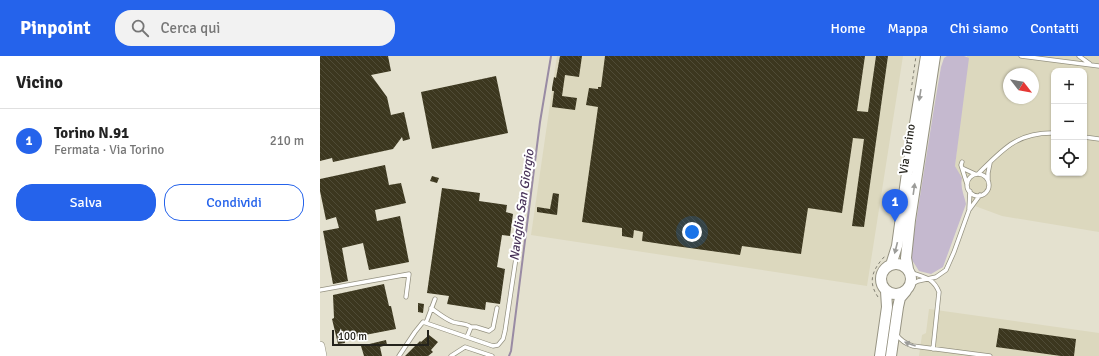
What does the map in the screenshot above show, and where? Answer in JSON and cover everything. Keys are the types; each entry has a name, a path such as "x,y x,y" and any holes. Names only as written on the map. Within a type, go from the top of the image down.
{"main road":[{"name":"Via Torino","path":"891,265 897,246 926,56"},
{"name":"Via Torino","path":"909,271 906,258 910,220 935,56"},
{"path":"891,356 900,298 907,290 911,282 911,276 909,271 900,264 891,265 886,268 881,276 881,284 886,291 896,295 907,290"},
{"path":"880,356 888,307 886,291"}],"street":[{"path":"320,346 322,356"}],"lane":[{"path":"1021,56 1099,66"},
{"path":"1079,56 1091,65"},
{"path":"930,90 938,71"},
{"path":"967,184 971,177 977,174 1004,148 1018,139 1035,134 1051,133"},
{"path":"1087,137 1099,139"},
{"path":"907,290 914,283 936,277 946,270 969,210 980,195 987,190 989,184 989,166 992,160"},
{"path":"962,162 962,168 970,191 974,195 980,195"},
{"path":"962,168 985,176 988,180"},
{"path":"969,210 970,191"},
{"path":"399,356 423,322 493,346 498,345 503,339 505,331 516,258"},
{"path":"909,271 929,279 938,288 939,292 933,349"},
{"path":"320,290 409,274 406,297"},
{"path":"426,323 435,299"},
{"path":"432,308 445,319 489,331 493,328 497,308"},
{"path":"467,337 471,327"},
{"path":"894,331 899,339 913,346 990,356"},
{"path":"451,356 465,347 492,356"}],"path":[{"path":"911,95 916,56"},
{"path":"880,302 873,288 873,275 878,264 887,253"}],"shaded area":[{"path":"557,56 903,56 867,286 531,235"},
{"path":"947,56 964,56 969,58 955,166 962,178 962,188 966,204 943,267 931,274 919,271 912,260 911,253 941,67 944,58"},
{"path":"967,56 1099,56 1099,232 1002,216 975,206 955,166"},
{"path":"929,309 1099,333 1099,356 919,356 922,335 926,333"}],"building":[{"path":"320,56 388,56 391,71 371,75 387,97 391,115 404,112 410,139 403,141 402,137 393,149 333,162 332,158 320,161"},
{"path":"560,56 582,56 579,77 565,75 562,96 577,98 575,110 552,107 554,91 552,91 552,88 554,77 556,78"},
{"path":"605,56 865,56 857,111 868,112 876,56 888,56 864,227 852,226 864,139 853,138 842,213 808,208 801,254 742,246 740,255 668,245 642,241 643,232 634,230 633,238 622,236 622,228 582,222 598,107 586,105 589,88 598,89 598,87 601,87"},
{"path":"496,76 508,133 432,149 421,92"},
{"path":"385,165 389,185 401,183 406,203 375,210 377,221 400,216 409,262 369,270 363,243 342,248 348,281 333,284 323,231 339,228 336,217 326,220 320,191 320,179"},
{"path":"432,176 439,178 437,183 430,181"},
{"path":"442,188 480,193 479,201 507,205 506,212 513,214 510,236 502,235 497,267 505,269 500,304 486,302 485,310 447,304 449,296 427,293"},
{"path":"553,193 559,194 557,215 537,212 537,207 550,209"},
{"path":"384,284 396,329 344,339 345,343 338,344 332,319 334,318 333,295"},
{"path":"418,303 424,304 423,313 418,312"},
{"path":"999,328 1076,339 1074,356 1061,356 996,347"},
{"path":"429,335 438,342 431,350 433,352 428,356 405,356 420,341 421,342"},
{"path":"386,340 387,345 380,347 382,356 364,356 361,346"}],"waterway":[{"name":"Naviglio San Giorgio","path":"509,356 511,351 540,122 551,56"}],"place":[{"name":"Torino N.91","path":"895,222"}]}
